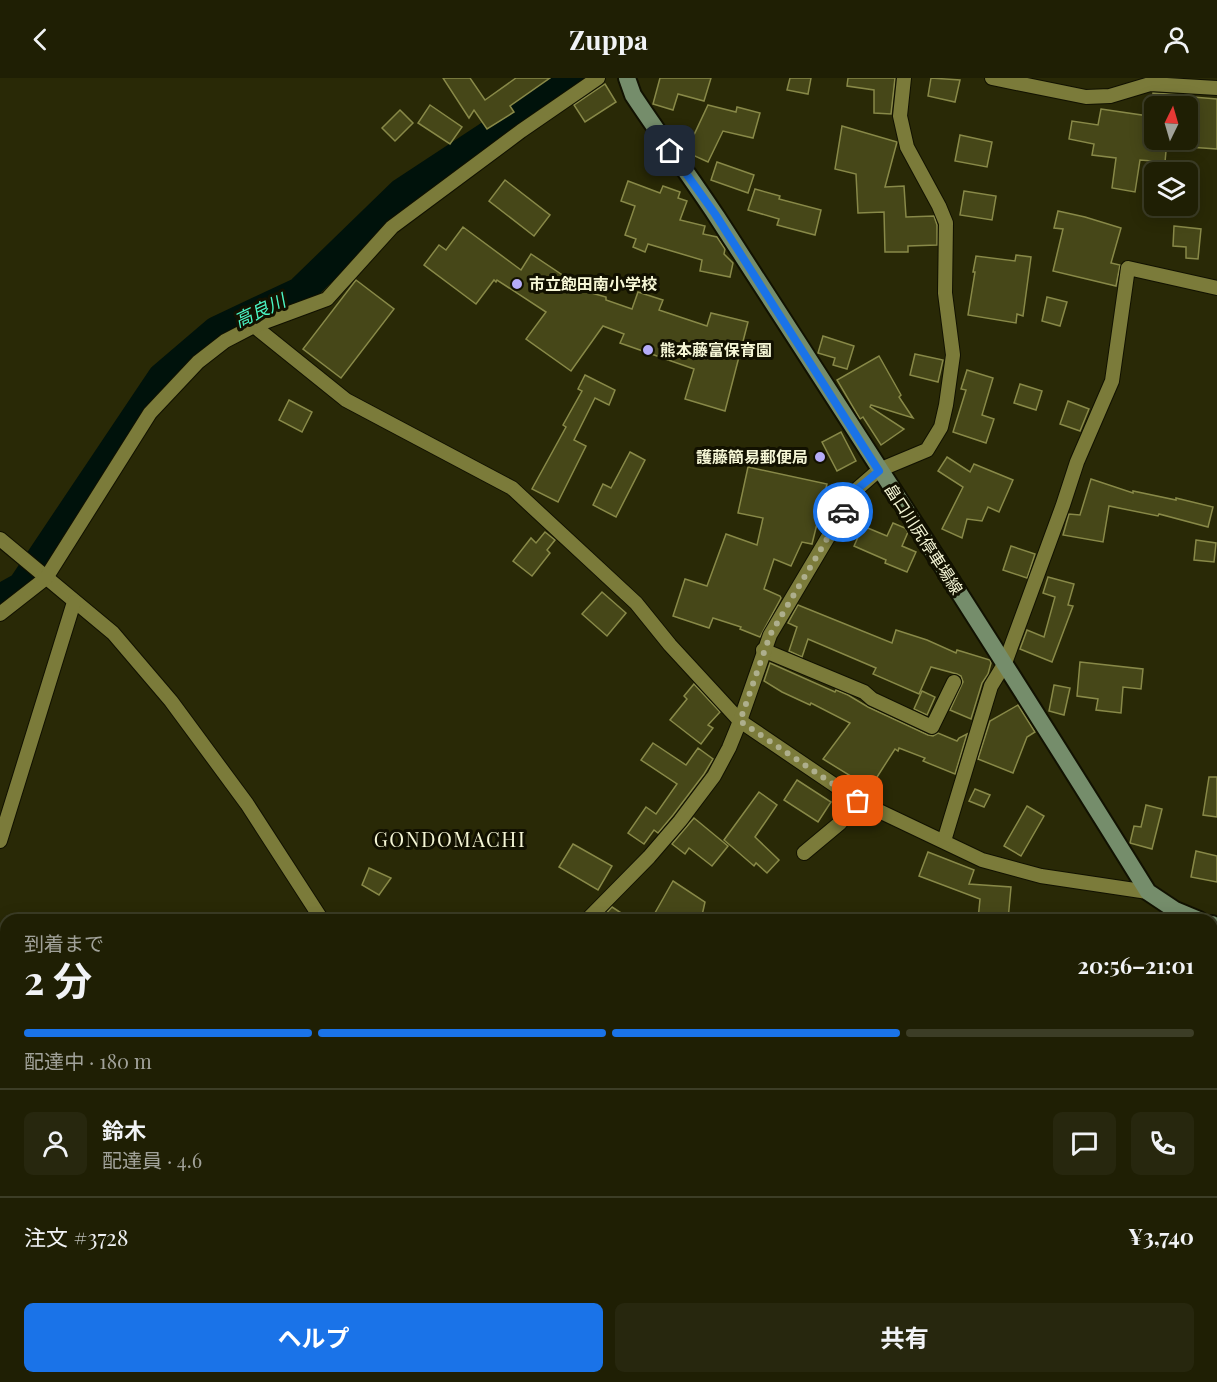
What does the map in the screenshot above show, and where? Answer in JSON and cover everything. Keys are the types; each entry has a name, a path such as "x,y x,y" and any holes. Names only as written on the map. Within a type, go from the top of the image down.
{"main road":[{"name":"畠口川尻停車場線","path":"627,78 633,95 715,214 1005,663 1148,892 1185,914"}],"street":[{"path":"0,614 46,578 150,413 198,362 225,340 254,326 327,299 392,227 521,131 598,78"},
{"path":"593,914 649,857 714,776 740,721 770,635 856,490 879,471 927,450 941,427 953,355 945,293 945,223 939,206 907,147 900,116 904,78"},
{"path":"992,78 1086,97 1110,96 1150,84 1217,88"},
{"path":"944,841 991,686 1005,663 1077,462 1112,381 1128,268 1217,288"},
{"path":"254,326 346,400 512,488 636,603 670,645 740,721 858,801 982,860 1041,876 1148,892"},
{"path":"0,539 113,633 171,701 247,804 316,914"},
{"path":"0,841 74,602"},
{"path":"763,650 864,692 872,699 932,727 954,682"},
{"path":"804,853 840,823 858,801"}],"building":[{"path":"443,78 470,78 485,100 516,78 550,78 510,106 514,112 487,129 474,110 469,118"},
{"path":"660,78 711,78 704,101 678,94 673,110 653,104"},
{"path":"790,78 811,78 808,94 787,90"},
{"path":"848,78 895,78 891,114 874,113 874,90 847,86"},
{"path":"931,78 960,80 955,102 928,96"},
{"path":"605,84 616,102 585,122 574,105"},
{"path":"1153,93 1181,95 1181,96 1153,96"},
{"path":"1198,97 1217,99 1217,149 1198,148"},
{"path":"430,105 462,127 450,144 418,123"},
{"path":"708,105 736,112 737,107 760,113 753,138 723,131 708,162 686,152"},
{"path":"1101,109 1144,115 1144,150 1166,150 1165,162 1140,160 1135,192 1112,188 1116,158 1092,155 1094,144 1069,139 1072,121 1098,125"},
{"path":"400,110 413,123 395,141 382,128"},
{"path":"842,126 897,142 885,187 904,186 906,217 934,216 937,225 937,245 908,246 908,252 885,252 884,212 858,213 856,174 835,169"},
{"path":"960,135 992,142 987,167 955,161"},
{"path":"717,162 754,175 748,193 711,180"},
{"path":"505,180 550,215 534,236 489,201"},
{"path":"628,181 660,193 663,186 680,192 678,198 687,201 680,220 705,226 703,234 717,237 725,249 724,254 733,263 730,277 700,271 702,260 648,244 645,252 633,247 636,239 625,235 635,206 621,201"},
{"path":"755,189 780,196 779,199 821,210 815,235 777,225 779,219 748,210"},
{"path":"964,191 996,196 992,220 960,215"},
{"path":"1058,211 1121,228 1111,263 1120,265 1116,286 1053,271 1063,229 1054,228"},
{"path":"1174,226 1201,229 1198,259 1186,258 1186,247 1173,246"},
{"path":"463,227 521,270 531,254 588,292 606,297 606,300 632,309 638,292 663,300 659,310 707,326 711,313 748,322 725,411 685,399 694,369 620,343 624,334 603,326 571,371 526,339 546,312 497,280 496,282 494,280 476,304 424,265 439,245 446,250"},
{"path":"1016,255 1031,257 1023,316 1017,314 1016,323 968,315 976,256 1015,261"},
{"path":"356,280 394,309 341,378 303,349"},
{"path":"1047,297 1067,302 1060,326 1042,321"},
{"path":"823,336 854,346 847,369 833,365 835,358 818,353"},
{"path":"915,354 943,360 938,382 910,375"},
{"path":"879,356 901,395 899,397 913,418 871,405 870,407 904,429 881,445 863,417 860,419 837,380"},
{"path":"967,370 993,378 982,415 994,419 986,443 953,432 966,390 961,389"},
{"path":"585,375 615,390 609,405 595,398 574,440 586,446 558,502 532,489 566,427 563,425 582,391 578,389"},
{"path":"1020,384 1042,391 1036,410 1014,403"},
{"path":"289,400 312,412 302,432 279,420"},
{"path":"1068,401 1089,409 1080,431 1060,424"},
{"path":"841,432 856,461 837,471 822,442"},
{"path":"630,452 645,460 616,517 593,505 603,484 611,488"},
{"path":"947,457 970,472 974,464 1013,480 999,512 988,507 982,521 967,519 962,538 942,529 963,487 938,471"},
{"path":"748,467 827,484 812,544 802,542 791,566 774,559 764,589 781,598 760,637 740,629 741,627 713,618 709,628 673,616 685,579 707,586 726,534 757,545 763,518 738,513"},
{"path":"1091,479 1133,493 1133,491 1176,500 1176,498 1213,507 1208,527 1159,514 1158,516 1109,506 1103,542 1063,535 1069,514 1080,515"},
{"path":"893,523 905,528 908,532 902,546 916,552 907,572 854,546 863,526 887,536"},
{"path":"545,532 555,540 547,550 550,553 532,576 513,561 531,538 536,543"},
{"path":"1196,540 1216,543 1214,562 1194,560"},
{"path":"1011,546 1035,554 1027,578 1003,570"},
{"path":"1048,577 1074,584 1068,605 1073,606 1052,662 1020,649 1027,630 1044,637 1055,597 1043,593"},
{"path":"602,592 626,613 607,636 582,614"},
{"path":"798,605 892,643 896,630 956,653 957,650 990,660 988,674 982,683 971,719 950,710 963,682 961,676 957,674 931,667 919,694 873,674 876,668 808,639 802,657 789,651 797,627 788,623"},
{"path":"1080,662 1143,669 1141,689 1123,687 1121,713 1096,710 1098,699 1077,696"},
{"path":"770,663 835,692 836,690 848,695 928,735 933,736 938,733 957,741 967,734 955,774 923,761 925,758 899,748 898,751 895,749 870,788 823,759 850,723 811,703 810,705 782,692 764,681"},
{"path":"694,684 720,712 708,725 713,728 701,744 670,720 687,699 684,696"},
{"path":"1054,685 1070,688 1064,715 1049,711"},
{"path":"922,691 935,697 927,715 914,709"},
{"path":"1018,705 1035,732 1027,737 1013,773 978,759 990,721"},
{"path":"653,743 686,765 698,748 713,759 673,815 658,833 654,830 644,844 628,833 646,807 656,814 677,784 641,760"},
{"path":"1209,777 1217,777 1217,817 1203,815"},
{"path":"797,780 831,802 818,822 784,800"},
{"path":"975,789 990,795 984,807 969,801"},
{"path":"759,792 777,805 755,837 779,860 767,873 756,863 754,866 724,840"},
{"path":"1146,805 1162,809 1152,849 1130,843 1134,826 1141,827"},
{"path":"1027,806 1044,816 1021,856 1004,846"},
{"path":"694,818 728,846 712,866 689,848 685,854 672,844"},
{"path":"573,844 612,866 598,890 559,867"},
{"path":"1196,851 1217,856 1217,882 1191,877"},
{"path":"928,852 974,870 969,884 1011,887 1009,914 979,914 980,899 919,876"},
{"path":"369,868 391,878 379,895 362,885"},
{"path":"673,881 705,902 702,914 654,914"},
{"path":"612,907 623,914 606,914"}],"waterway":[{"name":"高良川","path":"0,599 22,587 162,378 217,331 300,292 402,193 577,78"}],"way so far":[{"path":"843,512 770,635 740,721 858,801"}],"place":[{"name":"市立飽田南小学校","path":"517,284"},
{"name":"熊本藤富保育園","path":"648,350"},
{"name":"護藤簡易郵便局","path":"820,457"}],"district":[{"name":"GONDOMACHI","path":"450,840"}],"route":[{"path":"670,151 715,214 879,471 856,490 843,512"}]}
